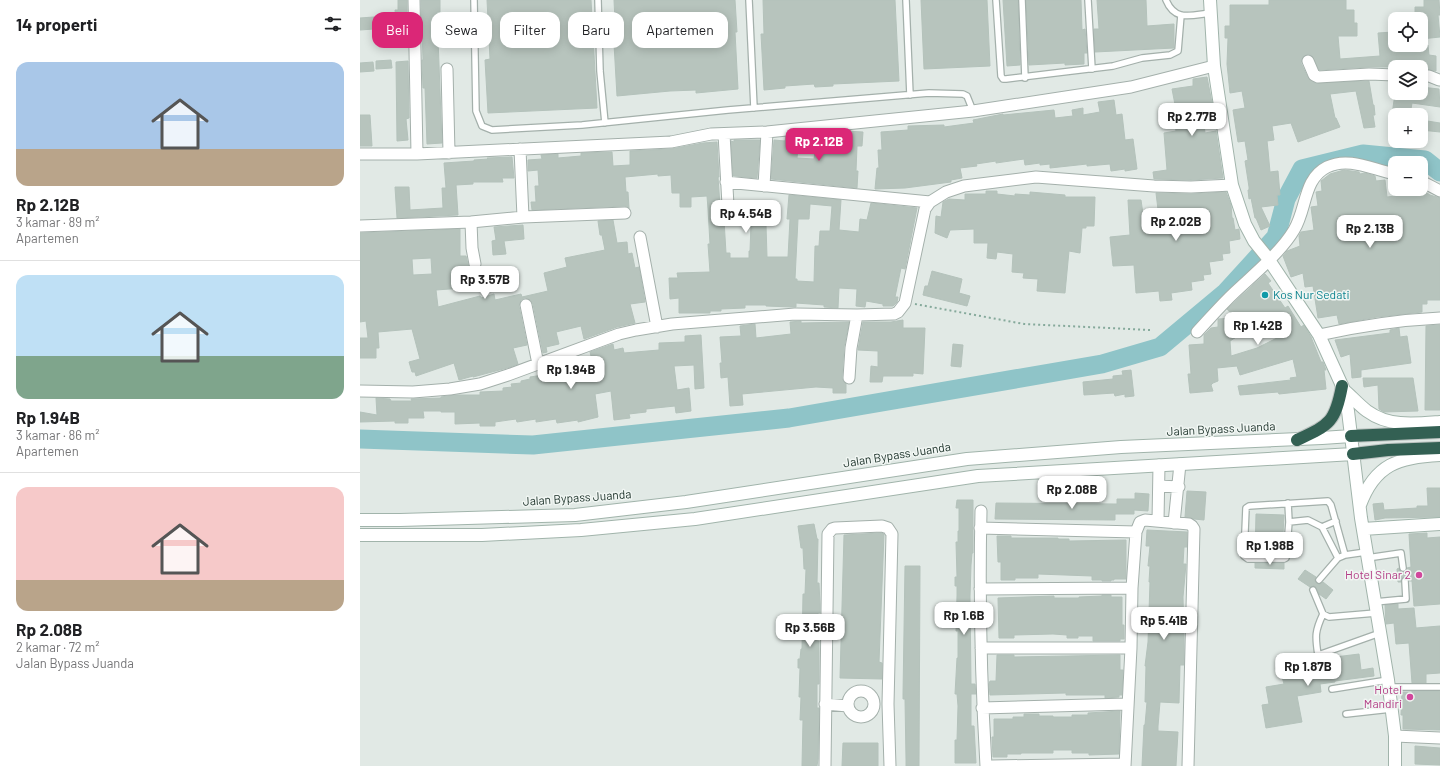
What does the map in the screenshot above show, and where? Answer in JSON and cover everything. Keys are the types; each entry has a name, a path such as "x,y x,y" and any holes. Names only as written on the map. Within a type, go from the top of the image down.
{"highway":[{"path":"1297,440 1326,425 1334,416 1339,405 1343,388"},
{"name":"Jalan Bypass Juanda","path":"1351,436 1440,432"},
{"path":"1353,454 1388,450 1440,448"}],"main road":[{"path":"1210,0 1214,66 1232,185 1245,224 1254,241 1268,258 1319,335 1343,388 1351,436 1359,506 1392,709 1395,736 1395,766"},
{"path":"1343,388 1368,411 1389,422 1399,424 1440,422"},
{"name":"Jalan Bypass Juanda","path":"360,520 576,515 686,502 967,458 1121,447 1297,440 1351,436"},
{"path":"360,536 482,535 581,530 695,519 967,477 1353,454"},
{"path":"1359,506 1366,489 1384,469 1407,458 1440,455"},
{"path":"1363,529 1440,524"}],"street":[{"path":"414,0 417,154"},
{"path":"1308,61 1314,75 1318,77 1369,74 1388,75"},
{"path":"360,154 449,153 671,142 711,134 767,132 973,111 1130,87 1214,66"},
{"path":"447,69 449,153"},
{"path":"1428,76 1440,78"},
{"path":"764,186 767,132"},
{"path":"724,134 728,205"},
{"path":"520,149 523,217"},
{"path":"1197,332 1293,231 1301,217 1308,190 1315,176 1319,172 1337,163 1347,162 1388,172"},
{"path":"360,391 413,392 450,389 480,384 619,334 657,327 795,314 894,314 898,312 905,303 925,209 930,202 946,192 968,185 1036,177 1154,186 1191,187 1232,185"},
{"path":"726,182 930,202"},
{"path":"1428,185 1440,191"},
{"path":"360,226 472,222 523,217 625,213"},
{"path":"472,222 472,248 475,264"},
{"path":"640,237 657,327"},
{"path":"526,305 538,364"},
{"path":"849,378 851,348 857,315"},
{"path":"1319,335 1360,326 1417,319 1440,318"},
{"path":"1174,523 1179,486 1180,464"},
{"path":"1158,521 1159,465"},
{"path":"1159,486 1179,486"},
{"path":"981,511 980,589 982,708 986,766"},
{"path":"992,766 1125,765 1131,648 1132,588 1136,532 1140,522 1145,520 1189,524 1194,529 1188,766"},
{"path":"825,766 828,534 835,528 882,526 888,528 892,534 888,704 890,766"},
{"path":"980,528 1136,532"},
{"path":"980,589 1132,588"},
{"path":"981,648 1131,648"},
{"path":"860,690 866,691 870,694 874,698 875,704 872,712 868,716 862,717 854,715 848,706 851,695 860,690"},
{"path":"825,704 848,706"},
{"path":"875,704 888,704"},
{"path":"982,708 1127,704"},
{"path":"1395,736 1440,738"}],"lane":[{"path":"474,0 476,111 482,126 492,130 605,123 929,93 963,94 967,96 973,111"},
{"path":"598,0 600,71 605,123"},
{"path":"749,0 754,108"},
{"path":"906,0 910,95"},
{"path":"996,0 1001,76 1006,80 1112,66 1142,58 1170,55 1178,51 1181,15"},
{"path":"1022,0 1025,78"},
{"path":"1088,0 1092,69"},
{"path":"1166,0 1170,8 1176,14 1210,13"},
{"path":"1288,503 1286,558 1250,559 1245,557 1247,507 1288,503 1328,501 1332,505 1345,555"},
{"path":"1288,522 1308,520 1322,528 1338,558"},
{"path":"1322,528 1336,521"},
{"path":"1319,580 1338,558 1345,555 1401,553 1403,568"},
{"path":"1313,590 1323,614 1329,617 1376,608 1406,599 1405,581"},
{"path":"1318,655 1316,627 1323,614"},
{"path":"1279,669 1380,633"},
{"path":"1332,689 1388,684 1440,687"},
{"path":"1346,714 1392,709"}],"path":[{"path":"905,303 1024,324 1150,330"}],"building":[{"path":"398,0 407,0 407,12 395,12 395,10 398,10"},
{"path":"421,0 440,0 440,12 431,12 431,48 438,48 442,143 427,144 425,88 423,88 423,12 421,12"},
{"path":"487,0 591,0 592,12 568,12 568,48 594,48 597,108 488,113 485,60 490,59 489,48 492,48 492,12 488,12"},
{"path":"614,0 735,0 738,89 696,93 696,90 670,91 617,96 614,48 624,48 624,12 615,12"},
{"path":"763,0 895,0 899,81 833,84 833,86 815,87 814,84 785,86 785,88 764,90 761,34 764,34"},
{"path":"921,0 987,0 990,66 924,69"},
{"path":"1003,0 1018,0 1020,65 1007,66"},
{"path":"1026,0 1081,0 1082,30 1085,29 1087,53 1084,53 1084,64 1065,65 1065,63 1029,65"},
{"path":"1097,0 1146,0 1147,26 1174,24 1174,48 1095,52 1094,29 1099,29"},
{"path":"1269,0 1346,0 1346,10 1354,10 1354,23 1357,23 1357,36 1338,36 1340,59 1380,56 1378,33 1388,32 1388,52 1428,52 1428,45 1429,55 1436,56 1436,71 1428,70 1428,60 1388,60 1388,67 1319,70 1312,56 1308,54 1303,57 1301,63 1308,78 1315,83 1369,81 1374,105 1375,115 1373,115 1375,127 1364,128 1356,91 1330,94 1335,118 1340,127 1298,142 1291,123 1272,126 1274,140 1267,141 1270,172 1278,171 1280,195 1277,195 1278,205 1261,207 1270,226 1261,230 1255,218 1251,198 1249,199 1249,187 1245,161 1248,160 1245,141 1238,142 1233,110 1245,108 1242,91 1230,93 1227,64 1228,38 1225,38 1225,26 1230,26 1230,5 1269,5"},
{"path":"1424,0 1439,0 1440,15 1438,15 1440,37 1428,38 1428,12 1415,12 1415,7 1424,7"},
{"path":"372,17 372,29 360,30 360,18"},
{"path":"391,60 392,68 376,69 376,61"},
{"path":"408,61 409,118 406,119 408,140 397,141 396,62"},
{"path":"373,62 374,71 360,72 360,63"},
{"path":"1207,77 1214,113 1203,114 1205,133 1216,131 1223,178 1191,180 1154,179 1153,172 1167,170 1164,133 1176,131 1174,115 1177,115 1172,89 1193,86 1193,79"},
{"path":"1428,88 1439,89 1440,107 1412,103 1411,108 1393,108 1394,100 1428,100"},
{"path":"1114,100 1116,115 1122,114 1125,140 1133,139 1137,169 1111,171 1110,164 1087,166 1087,164 1050,168 1050,164 1040,165 1040,163 1025,165 1024,159 996,163 996,161 976,164 977,166 960,168 962,178 951,180 951,182 905,188 875,189 877,168 879,168 878,150 882,150 881,132 908,130 908,126 944,125 944,127 974,123 973,120 1003,114 1054,110 1055,118 1073,116 1072,110 1083,108 1083,115 1100,112 1098,102"},
{"path":"360,115 370,115 372,146 360,146"},
{"path":"1428,121 1440,123 1440,132 1428,131"},
{"path":"834,132 863,132 862,146 857,146 857,188 771,179 774,140 785,141 786,137 799,136 797,158 814,159 815,153 831,154"},
{"path":"734,140 760,140 757,178 733,176 731,141 734,142"},
{"path":"717,142 721,220 724,220 726,253 730,253 730,258 749,258 751,225 766,225 767,257 788,257 790,219 787,219 789,195 841,200 839,230 859,232 860,219 867,220 871,203 917,208 905,269 901,268 895,297 898,297 897,302 893,306 883,306 883,304 866,301 865,307 856,306 857,289 839,288 838,308 824,307 824,305 796,303 796,307 745,305 745,308 721,309 721,311 710,311 710,313 679,313 679,298 670,299 669,278 678,278 677,273 710,272 708,209 707,196 691,197 691,207 680,207 680,193 672,193 671,175 658,176 658,174 625,177 629,208 625,206 532,210 531,202 536,202 535,186 539,186 538,170 528,171 528,160 542,159 541,155 558,154 558,158 581,156 581,153 612,152 613,166 630,165 630,151 671,149","holes":["810,204 832,206 830,231 820,231 819,246 815,246 814,282 797,281 797,279 795,279 798,219 809,219"]},
{"path":"512,157 514,178 502,178 503,182 473,182 473,184 456,185 458,215 397,218 395,187 409,187 410,210 443,208 442,188 446,188 444,163 474,161 488,159 487,158"},
{"path":"1344,170 1375,176 1376,181 1385,180 1387,197 1428,196 1428,194 1440,198 1440,300 1427,300 1427,304 1422,304 1422,312 1377,317 1339,324 1337,315 1318,318 1313,286 1305,287 1303,273 1291,277 1283,256 1287,251 1300,246 1299,236 1301,232 1314,230 1311,207 1318,206 1316,192 1322,191 1321,181 1330,174"},
{"path":"986,191 997,191 997,194 1015,196 1015,194 1030,195 1030,192 1065,195 1065,197 1095,197 1094,226 1086,226 1086,228 1082,228 1080,253 1069,251 1065,293 1037,291 1038,279 1023,278 1024,273 1012,272 1013,254 997,252 996,259 987,258 988,243 974,243 974,229 950,230 947,238 935,233 936,216 941,217 943,202 949,199 965,200 965,194 986,194"},
{"path":"1226,192 1231,205 1235,230 1239,229 1240,239 1229,241 1230,253 1222,254 1223,260 1209,262 1211,274 1203,275 1204,280 1191,282 1192,290 1171,293 1172,300 1160,301 1159,291 1136,293 1134,265 1113,266 1110,237 1130,235 1128,200 1141,200 1145,228 1160,226 1156,193 1191,194"},
{"path":"613,220 617,243 627,242 628,254 632,253 635,268 639,267 645,302 630,304 635,323 617,327 584,339 581,326 556,332 559,344 546,347 547,352 543,353 533,304 531,300 525,298 521,300 519,306 527,345 513,348 518,364 507,368 459,380 454,363 416,376 415,372 412,372 409,362 420,359 412,329 378,332 379,348 376,348 376,358 360,358 360,338 368,338 366,321 360,322 360,233 460,229 460,256 466,256 469,268 473,272 477,271 477,287 436,290 438,307 480,296 481,298 494,294 495,300 521,294 522,297 548,291 544,273 567,267 565,258 605,250 602,235 600,235 598,221","holes":["431,258 432,274 413,275 412,259"]},
{"path":"523,225 524,239 504,241 506,254 493,255 492,241 496,240 494,227"},
{"path":"932,271 962,279 959,293 970,296 967,306 923,295 925,286 928,286"},
{"path":"1265,274 1271,281 1268,283 1285,308 1288,306 1301,327 1304,325 1311,337 1321,362 1323,362 1326,370 1324,370 1326,389 1279,394 1278,392 1240,395 1238,386 1291,380 1290,378 1297,377 1293,359 1240,375 1237,366 1217,368 1218,381 1211,385 1213,391 1190,393 1188,374 1191,374 1189,345 1204,344 1204,335 1211,328 1218,327 1218,319 1235,318 1227,309","holes":["1269,316 1279,337 1257,348 1231,356 1230,341"]},
{"path":"903,320 903,328 925,328 923,374 913,373 913,376 883,376 882,382 870,382 871,366 878,367 878,351 858,350 863,322 891,322"},
{"path":"801,321 801,323 849,322 844,347 842,378 846,384 846,393 833,393 833,388 816,387 742,394 743,405 730,406 728,377 721,378 720,363 722,363 720,337 741,336 740,326 755,324 756,338 791,334 790,322"},
{"path":"1440,325 1440,410 1425,410 1426,326"},
{"path":"1399,328 1400,337 1407,336 1411,363 1361,370 1361,377 1352,378 1350,354 1341,357 1335,340 1390,333 1390,330"},
{"path":"701,335 704,388 695,389 694,365 674,366 677,390 689,388 691,411 676,413 675,406 646,409 646,412 629,414 630,418 614,420 611,391 595,394 598,417 578,422 578,420 557,423 556,419 536,422 536,419 517,422 516,419 495,422 495,426 480,426 480,423 455,424 455,412 423,411 424,418 408,418 408,423 395,423 395,421 360,422 360,412 377,415 376,398 390,399 391,401 412,401 411,399 441,398 455,395 480,395 480,392 503,391 503,388 512,387 511,384 521,383 521,381 530,379 530,377 582,369 581,362 592,360 590,352 613,344 614,350 623,348 624,353 659,350 659,343 685,342 685,336"},
{"path":"953,344 963,345 961,367 951,366"},
{"path":"1131,370 1134,396 1125,397 1125,394 1115,396 1114,393 1084,395 1083,382 1113,379 1113,376 1123,375 1122,371"},
{"path":"1363,378 1413,378 1418,411 1384,412 1379,409 1378,385 1364,387"},
{"path":"1427,488 1440,488 1440,517 1385,518 1375,520 1373,504 1383,503 1384,510 1428,506"},
{"path":"1187,491 1206,492 1204,520 1185,517"},
{"path":"1135,493 1149,494 1148,511 1134,510 1134,514 1115,514 1115,520 995,519 996,503 1117,504 1117,499 1135,499"},
{"path":"957,500 973,500 973,553 970,596 971,684 975,684 976,694 971,694 971,726 974,726 976,763 955,763 955,740 957,740 958,706 957,694 955,694 958,658 958,631 956,631 957,586 955,586 955,577 957,577 956,542 958,542 959,531 959,508 956,508"},
{"path":"1256,514 1284,515 1282,555 1255,555"},
{"path":"814,524 818,539 817,583 819,583 820,605 820,613 818,613 817,641 819,641 819,684 817,684 817,708 819,708 818,759 817,766 802,766 803,720 800,720 801,697 799,697 800,668 798,668 798,659 800,659 802,649 803,594 805,594 806,569 804,569 803,548 801,548 798,526"},
{"path":"1147,530 1187,532 1187,547 1184,547 1183,564 1186,564 1183,597 1184,665 1180,665 1179,703 1160,702 1158,726 1158,731 1178,732 1176,766 1142,766 1147,702 1145,702 1145,666 1148,642 1150,582 1150,566 1148,566 1150,546 1146,546"},
{"name":"Hotel Sinar 2","path":"1427,533 1427,538 1440,537 1440,604 1414,606 1412,581 1409,581 1407,577 1404,577 1401,579 1401,582 1398,582 1397,569 1399,568 1400,571 1403,572 1406,571 1407,568 1411,567 1409,534"},
{"path":"884,534 879,662 882,663 882,679 840,678 844,535"},
{"path":"997,536 1011,536 1011,538 1058,538 1069,539 1069,541 1126,540 1126,579 1102,581 1092,580 1092,576 1038,574 1038,578 1015,578 1015,580 1001,580 1001,562 998,562"},
{"path":"1255,563 1284,563 1284,569 1255,568"},
{"path":"905,566 920,566 919,766 906,766 905,699 903,699"},
{"path":"1305,570 1316,577 1315,581 1317,583 1320,584 1323,582 1333,590 1326,599 1319,594 1315,586 1310,587 1298,579"},
{"path":"1102,595 1122,597 1122,625 1124,625 1124,639 1120,639 1120,641 1093,641 1093,636 1067,638 1067,635 1053,634 1014,635 1014,638 999,638 998,598 1054,596 1054,598 1079,598"},
{"path":"1398,604 1398,609 1414,608 1416,628 1440,626 1440,673 1426,674 1426,683 1412,683 1409,643 1396,644 1394,623 1386,624 1385,605"},
{"path":"1359,654 1361,670 1373,668 1374,676 1320,684 1321,692 1297,696 1302,722 1266,728 1262,705 1269,704 1266,687 1284,684 1281,673 1327,658"},
{"path":"997,655 1014,655 1014,657 1120,655 1120,670 1123,670 1122,695 1119,695 1119,697 1105,698 1105,695 1066,695 1066,693 990,695 990,681 996,681"},
{"path":"1440,691 1440,730 1403,729 1403,715 1401,715 1402,692"},
{"path":"1120,711 1119,754 1089,755 1089,753 1072,753 1072,750 1053,750 1053,753 1021,753 1007,754 1007,757 993,757 992,737 994,737 994,719 1013,719 1013,717 1024,717 1024,714 1072,717 1072,715 1088,715 1088,713"},
{"path":"843,743 878,743 878,766 842,766"},
{"path":"1415,746 1440,748 1440,765 1415,764"}],"waterway":[{"path":"360,439 533,445 789,418 1102,364 1160,347 1226,292 1276,237 1286,199 1302,169 1363,154 1425,160 1440,172"}],"place":[{"name":"Kos Nur Sedati","path":"1265,295"},
{"name":"Hotel Sinar 2","path":"1419,575"},
{"name":"Hotel Mandiri","path":"1410,697"}]}
